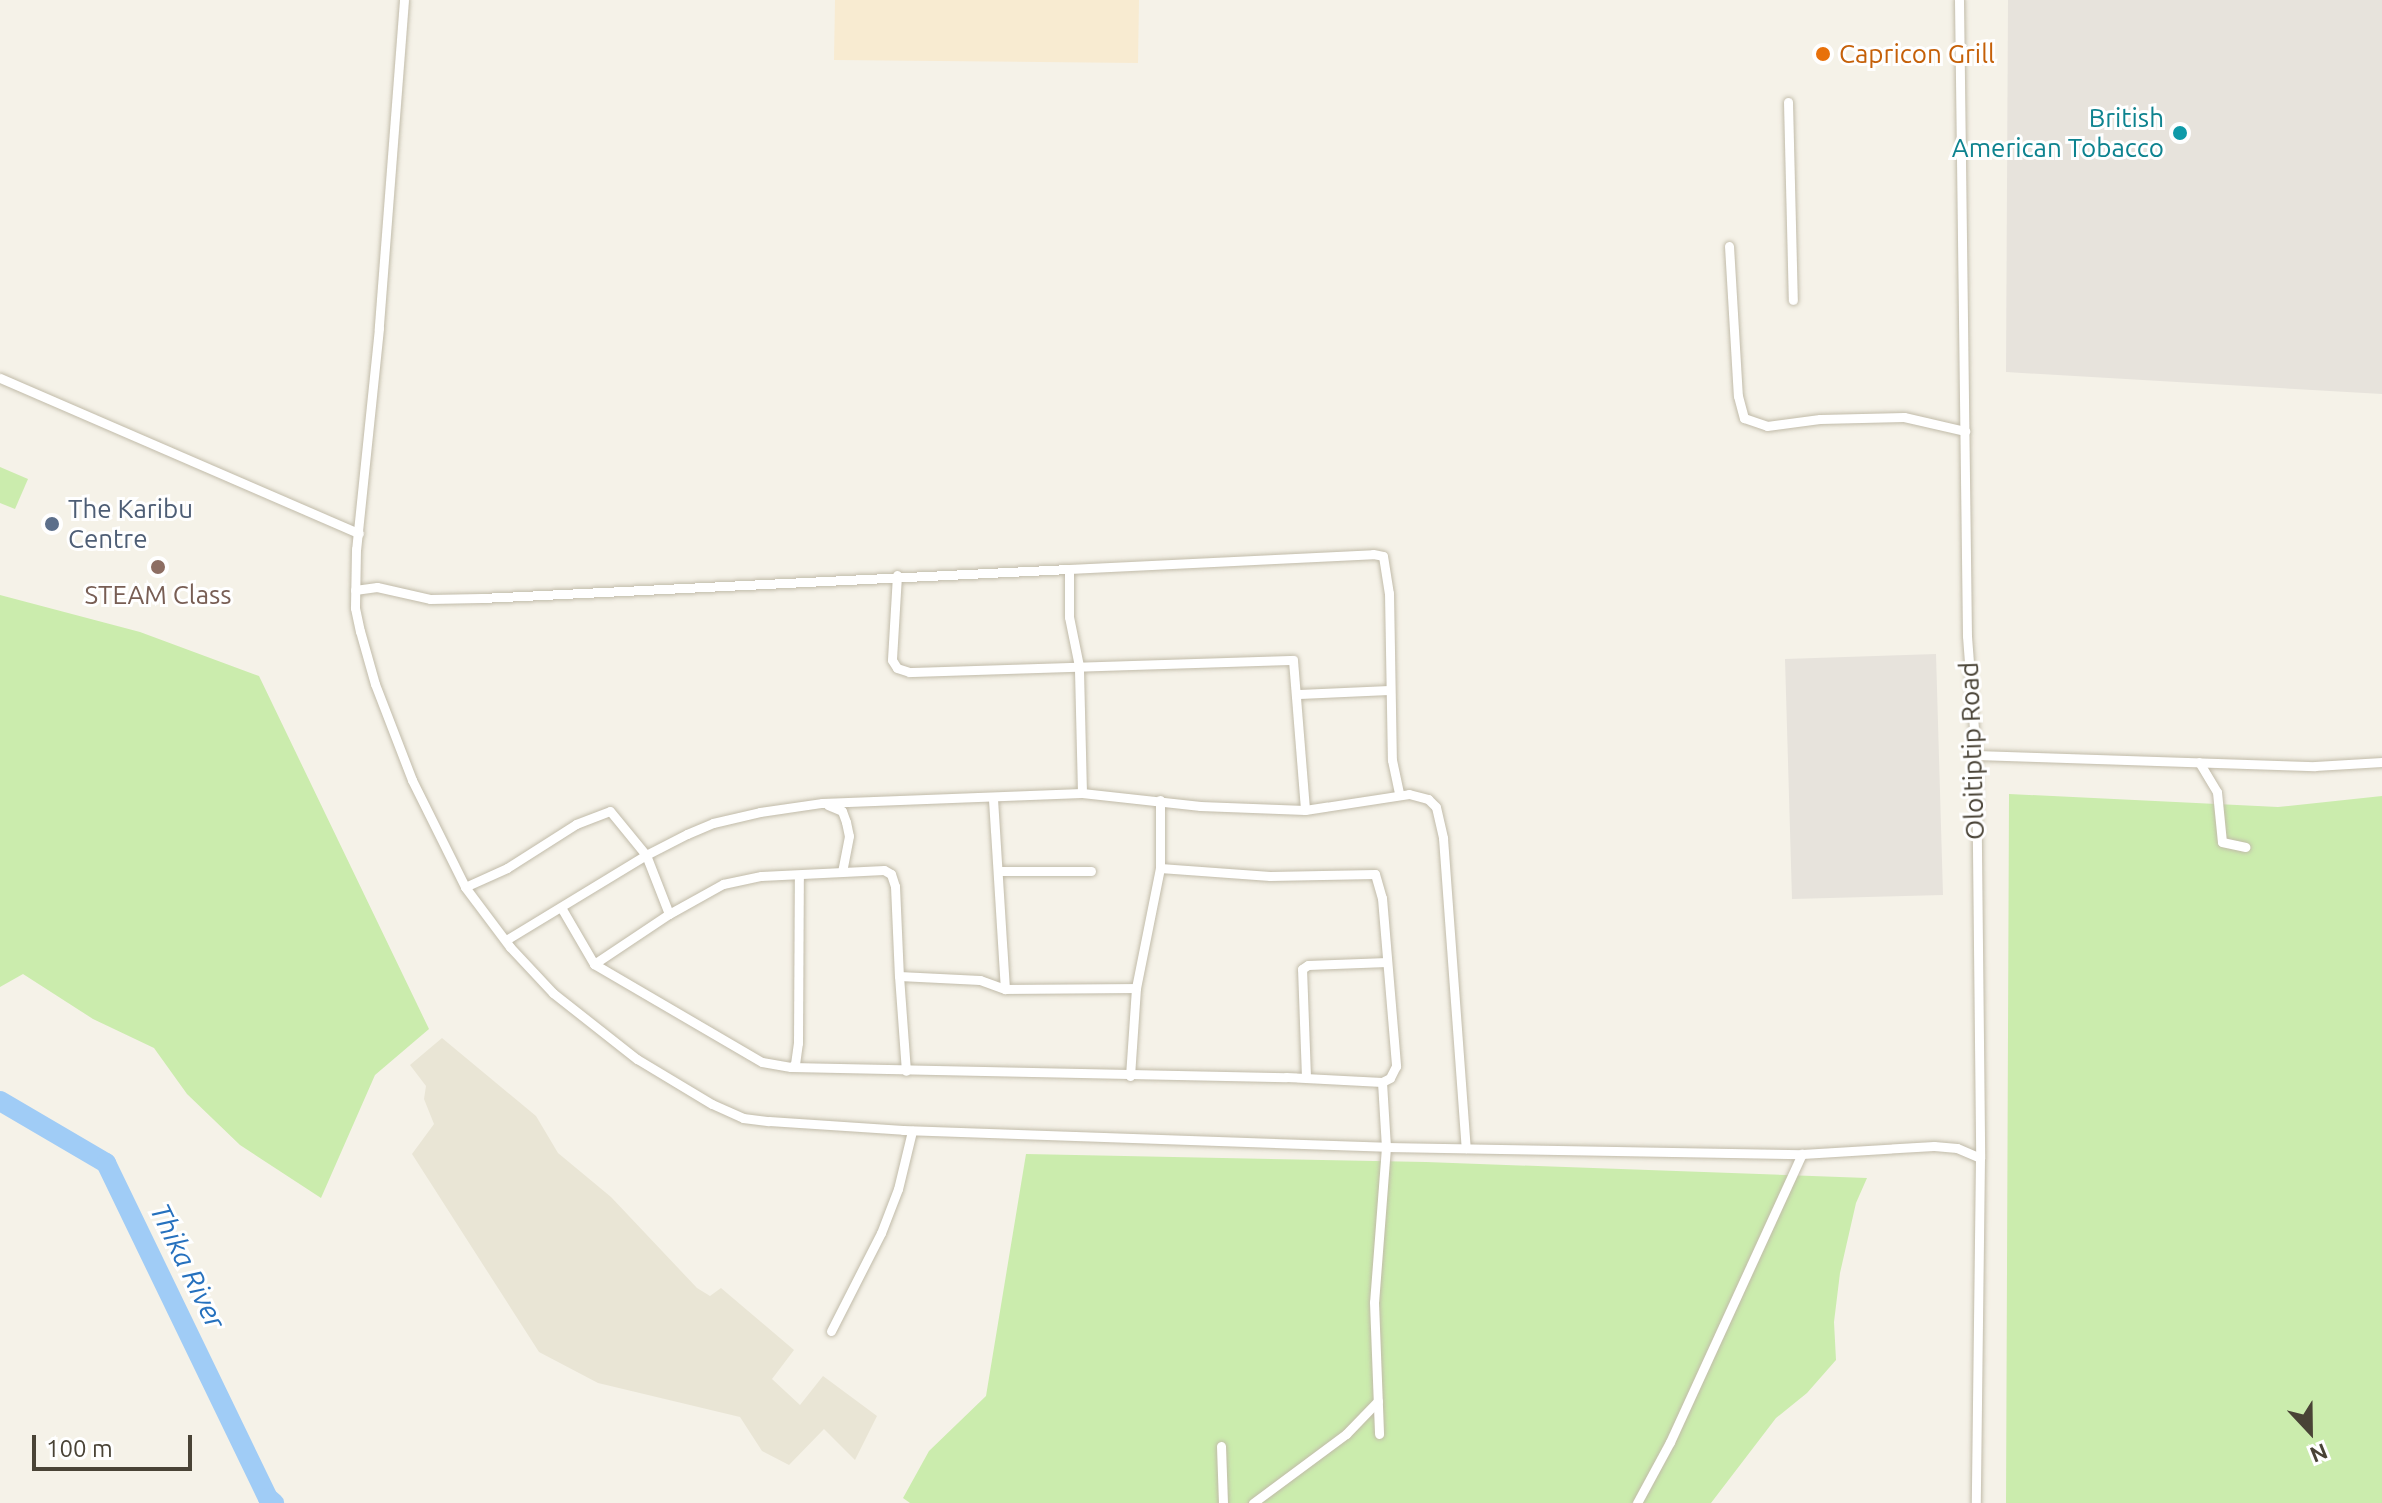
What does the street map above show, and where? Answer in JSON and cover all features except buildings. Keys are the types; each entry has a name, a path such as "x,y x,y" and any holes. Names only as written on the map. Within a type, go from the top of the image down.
{"street":[{"path":"404,0 355,590 360,631 375,684 412,780 465,887 553,993 637,1059 712,1104 743,1118 912,1131 1386,1147 1802,1154 1934,1146 1957,1148 1980,1158"},
{"name":"Oloitiptip Road","path":"1959,0 1967,636 1976,755 1980,1158 1976,1503"},
{"path":"1788,102 1793,300"},
{"path":"1729,246 1738,396 1744,418 1767,426 1820,419 1904,417 1965,431"},
{"path":"0,378 359,533"},
{"path":"355,590 377,587 430,599 482,598 897,575 1383,556 1389,593 1393,776 1399,794"},
{"path":"1069,569 1069,617 1079,666 1082,793"},
{"path":"897,575 892,660 897,668 909,672 1293,660 1292,683 1298,694 1305,810"},
{"path":"1298,694 1390,690"},
{"path":"1976,755 2315,766 2382,762"},
{"path":"2199,762 2217,792 2222,842 2245,847"},
{"path":"506,940 562,909 646,855 723,820 822,803 993,799 1082,793 1305,810 1399,794 1428,799 1440,816 1466,1148"},
{"path":"993,799 1000,871 1005,989"},
{"path":"1130,1076 1136,988 1160,868 1160,800"},
{"path":"822,803 839,809 846,822 849,836 842,871"},
{"path":"465,887 507,868 576,824 610,811 646,855 669,914"},
{"path":"562,909 594,964 762,1062 791,1067 906,1071 1306,1077 1382,1082 1390,1078 1396,1066 1382,898 1375,874 1270,876 1160,868"},
{"path":"594,964 669,914 723,884 761,876 884,870 891,874 895,886 906,1071"},
{"path":"1000,871 1091,871"},
{"path":"791,1067 795,1064 798,1043 799,876"},
{"path":"1306,1077 1302,969 1308,965 1387,962"},
{"path":"899,976 980,980 1005,989 1136,988"},
{"path":"1379,1434 1374,1302 1386,1147 1382,1082"},
{"path":"831,1331 881,1233 898,1189 912,1131"},
{"path":"1637,1503 1670,1442 1802,1154"},
{"path":"1253,1503 1346,1434 1378,1401"},
{"path":"1221,1446 1223,1503"}],"shaded area":[{"path":"835,0 1139,0 1138,63 834,60"},
{"name":"British American Tobacco","path":"2008,0 2382,0 2382,394 2006,372"},
{"path":"1936,654 1943,895 1792,899 1785,659"},
{"path":"442,1038 536,1116 558,1153 611,1197 697,1288 710,1296 721,1288 794,1350 772,1379 800,1405 823,1376 877,1416 855,1460 824,1429 789,1465 762,1451 740,1417 598,1383 539,1352 412,1154 434,1124 424,1099 426,1086 410,1065"}],"green space":[{"path":"0,467 28,479 15,509 0,503"},
{"path":"0,595 140,632 259,676 429,1029 375,1075 321,1198 240,1145 187,1094 154,1048 93,1019 23,974 0,987"},
{"path":"2009,794 2278,807 2382,796 2382,1503 2006,1503"},
{"path":"1026,1154 1426,1162 1867,1178 1856,1203 1840,1273 1834,1322 1836,1360 1807,1393 1776,1418 1711,1503 910,1503 903,1498 929,1451 986,1396"}],"waterway":[{"name":"Thika River","path":"0,1101 106,1163 268,1498 274,1503"}],"place":[{"name":"Capricon Grill","path":"1823,54"},
{"name":"British American Tobacco","path":"2180,133"},
{"name":"The Karibu Centre","path":"52,524"},
{"name":"STEAM Class","path":"158,567"}]}
